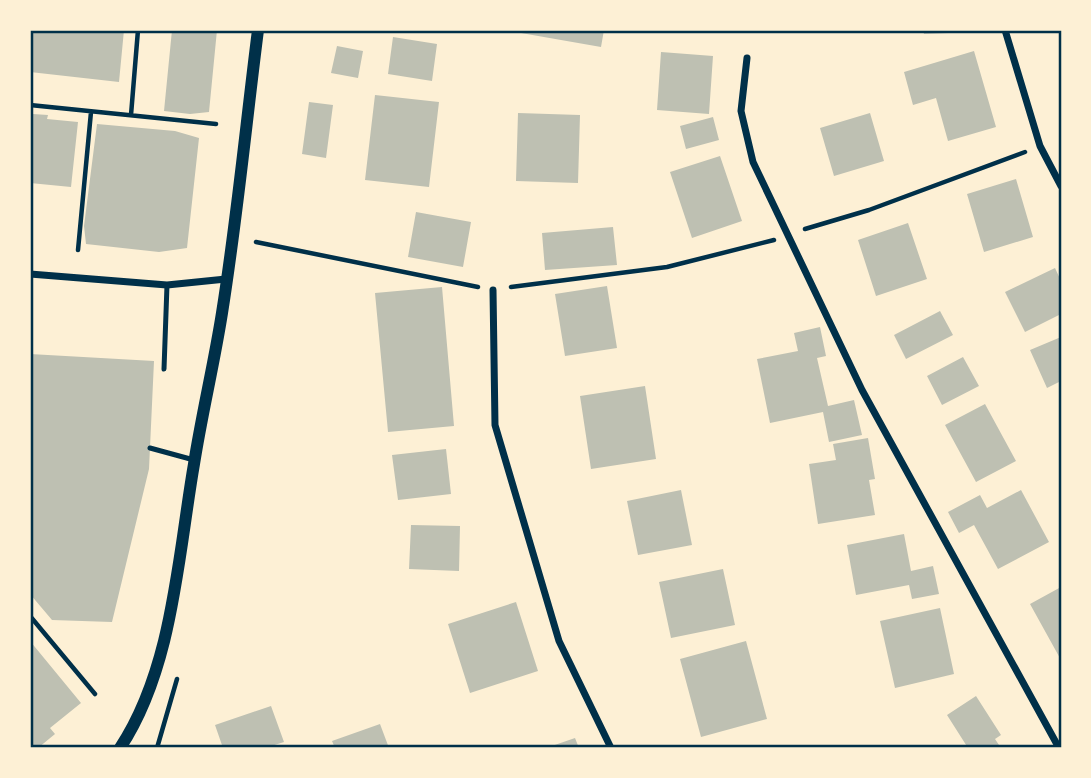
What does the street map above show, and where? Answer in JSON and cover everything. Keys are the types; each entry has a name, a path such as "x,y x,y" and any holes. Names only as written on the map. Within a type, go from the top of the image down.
{"street":[{"path":"120,748 136,720 159,662 166,630 226,279 258,30"},
{"path":"1005,30 1040,146 1061,186"},
{"path":"747,58 741,111 754,162 862,390 1059,748"},
{"path":"30,274 167,285 226,279"},
{"path":"493,290 495,425 559,641 611,748"}],"lane":[{"path":"164,369 167,285"},
{"path":"150,448 194,460"}],"path":[{"path":"131,115 138,30"},
{"path":"30,105 216,124"},
{"path":"78,250 91,112"},
{"path":"788,234 869,210 1040,146"},
{"path":"256,242 493,290 667,267 769,242"},
{"path":"30,616 95,694"}],"building":[{"path":"30,30 124,30 119,82 30,72"},
{"path":"172,30 217,30 209,112 190,114 164,111"},
{"path":"522,30 604,30 601,47 521,33"},
{"path":"923,30 973,30 973,32 924,34"},
{"path":"393,37 437,44 432,81 388,74"},
{"path":"337,46 363,51 358,78 331,73"},
{"path":"974,51 996,127 948,141 936,98 913,105 904,72"},
{"path":"661,52 713,56 709,114 657,110"},
{"path":"375,95 439,102 429,187 365,180"},
{"path":"309,102 333,105 326,158 302,154"},
{"path":"518,113 580,115 578,183 516,181"},
{"path":"870,113 884,161 834,176 820,128"},
{"path":"33,114 48,115 47,119 78,122 71,187 30,183 30,117 33,117"},
{"path":"713,117 719,140 686,149 680,126"},
{"path":"97,124 175,131 199,138 187,248 159,252 86,244 84,226"},
{"path":"720,156 742,221 692,238 670,172"},
{"path":"1016,179 1033,237 984,252 967,194"},
{"path":"416,212 471,222 463,267 408,257"},
{"path":"908,223 927,279 876,296 858,240"},
{"path":"613,227 617,265 545,270 542,233"},
{"path":"1055,268 1061,281 1061,314 1025,332 1005,292"},
{"path":"607,286 617,348 565,356 555,294"},
{"path":"442,287 454,426 388,432 375,293"},
{"path":"940,311 953,335 906,359 894,335"},
{"path":"820,327 826,356 817,358 828,406 854,400 862,435 829,442 823,412 770,423 757,359 798,351 794,333"},
{"path":"1061,337 1061,381 1047,388 1030,350"},
{"path":"30,354 154,361 149,469 112,622 52,620 30,594"},
{"path":"963,357 979,386 942,405 927,376"},
{"path":"645,386 656,459 591,469 580,396"},
{"path":"985,404 1016,461 976,482 945,425"},
{"path":"868,438 875,479 869,480 875,515 818,524 809,464 836,460 833,444"},
{"path":"446,449 451,494 398,500 392,455"},
{"path":"681,490 692,545 638,555 627,501"},
{"path":"1021,490 1049,542 998,569 974,525 959,533 948,512 980,495 987,508"},
{"path":"411,525 460,526 459,571 409,569"},
{"path":"904,534 911,571 933,566 939,594 912,599 909,585 856,595 847,545"},
{"path":"723,569 735,625 671,638 659,582"},
{"path":"1061,587 1061,660 1030,604"},
{"path":"516,602 538,671 470,693 448,624"},
{"path":"940,608 954,674 895,688 880,621"},
{"path":"30,641 81,703 50,728 55,734 38,748 30,748"},
{"path":"746,641 767,719 701,737 680,659"},
{"path":"976,696 1001,735 995,739 1001,748 968,748 947,715"},
{"path":"271,706 284,742 265,748 223,748 215,725"},
{"path":"380,724 389,748 335,748 332,741"},
{"path":"575,738 579,748 546,748"}]}
